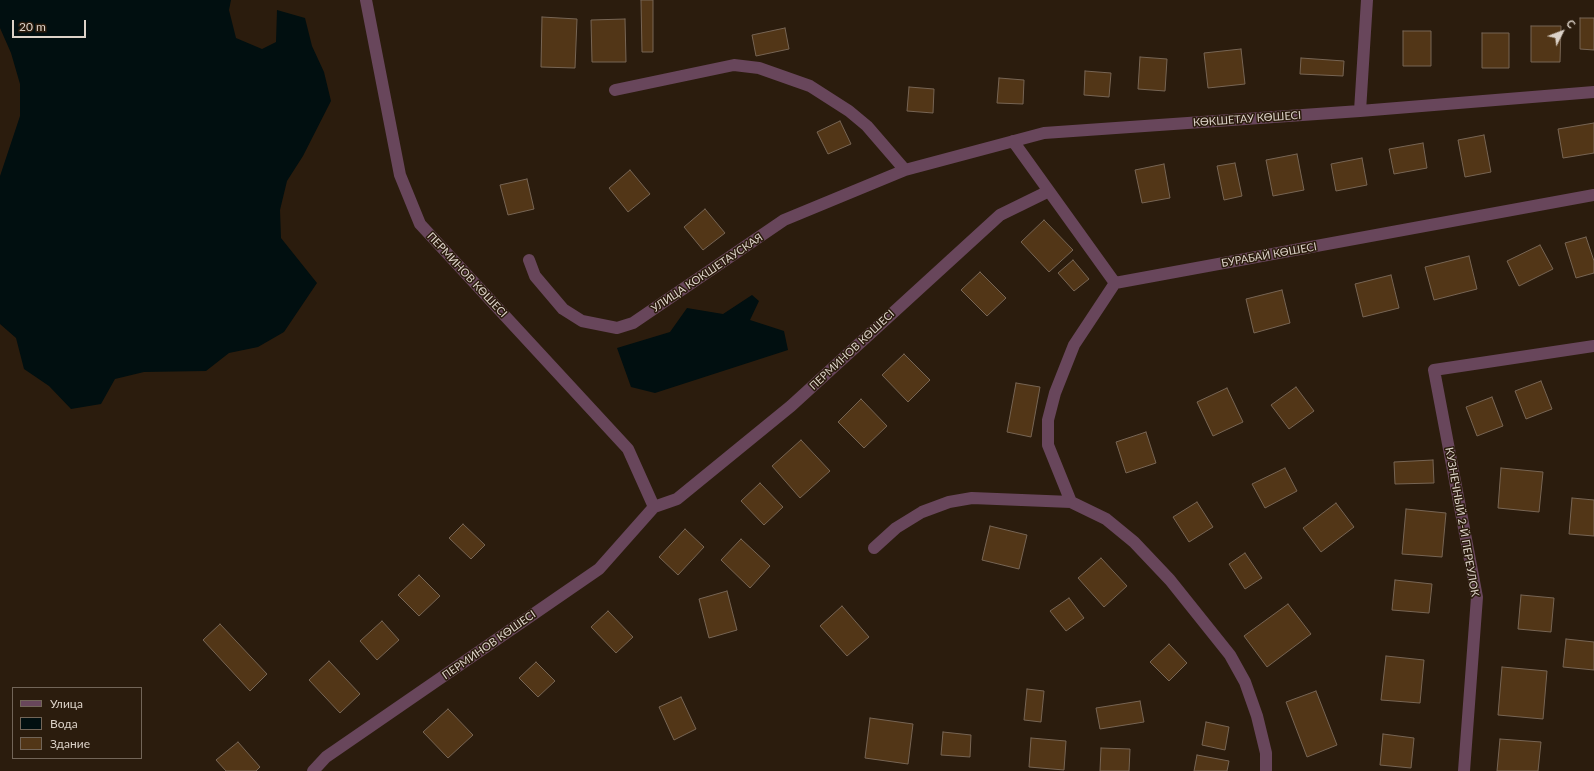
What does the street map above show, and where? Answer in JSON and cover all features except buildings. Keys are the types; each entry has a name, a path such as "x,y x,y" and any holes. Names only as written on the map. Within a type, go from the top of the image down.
{"street":[{"name":"ПЕРМИНОВ КӨШЕСІ","path":"366,0 400,176 420,224 628,449 654,507"},
{"path":"1360,111 1367,0"},
{"path":"615,90 734,65 759,68 810,86 848,111 867,126 905,170"},
{"name":"КӨКШЕТАУ КӨШЕСІ","path":"905,170 1044,133 1360,111 1594,92"},
{"path":"1013,141 1115,283 1074,345 1059,380 1048,420 1048,445 1071,502"},
{"name":"УЛИЦА КОКШЕТАУСКАЯ","path":"529,260 535,276 563,309 582,321 617,328 633,323 784,220 905,170"},
{"name":"ПЕРМИНОВ КӨШЕСІ","path":"313,771 326,757 599,569 654,507 677,499 790,406 1000,215 1049,191"},
{"name":"БУРАБАЙ КӨШЕСІ","path":"1115,283 1594,195"},
{"name":"КУЗНЕЧНЫЙ 2-Й ПЕРЕУЛОК","path":"1464,771 1477,597 1434,370 1594,346"},
{"path":"874,548 896,528 922,512 949,502 972,498 1071,502 1106,519 1134,542 1170,580 1230,655 1245,682 1257,716 1266,753 1266,771"}],"water":[{"path":"0,0 231,0 229,10 236,38 262,49 276,42 277,10 305,18 312,46 324,72 331,101 303,156 287,181 280,210 281,238 317,283 284,332 258,347 229,353 206,371 144,372 115,379 101,404 71,409 49,386 24,369 16,338 0,324 0,176 20,116 20,84 11,53 0,28"},
{"path":"752,295 759,301 750,320 784,331 788,350 655,393 631,387 617,348 670,332 687,308 723,314"}]}
